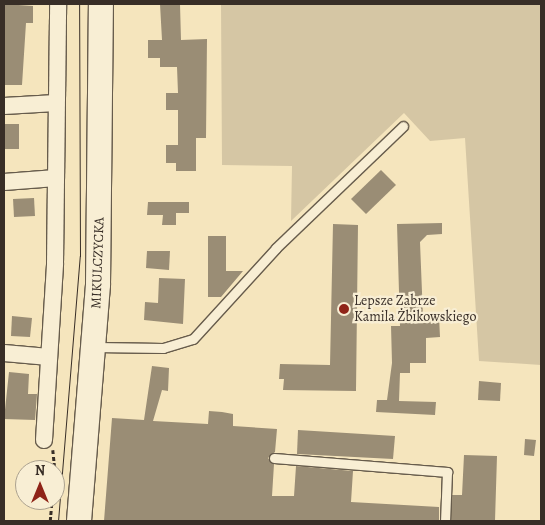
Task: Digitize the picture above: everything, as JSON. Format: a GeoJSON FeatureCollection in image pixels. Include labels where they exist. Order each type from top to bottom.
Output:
{"type":"FeatureCollection","features":[{"type":"Feature","properties":{"kind":"main road","name":"MIKULCZYCKA"},"geometry":{"type":"LineString","coordinates":[[79,521],[94,347],[99,252],[101,4]]}},
{"type":"Feature","properties":{"kind":"street"},"geometry":{"type":"LineString","coordinates":[[44,440],[56,178],[58,4]]}},
{"type":"Feature","properties":{"kind":"street"},"geometry":{"type":"LineString","coordinates":[[4,106],[56,103]]}},
{"type":"Feature","properties":{"kind":"street"},"geometry":{"type":"LineString","coordinates":[[4,182],[56,178]]}},
{"type":"Feature","properties":{"kind":"street"},"geometry":{"type":"LineString","coordinates":[[4,353],[49,357]]}},
{"type":"Feature","properties":{"kind":"lane"},"geometry":{"type":"LineString","coordinates":[[94,347],[163,348],[193,339],[276,248],[403,126]]}},
{"type":"Feature","properties":{"kind":"lane"},"geometry":{"type":"LineString","coordinates":[[274,458],[448,472],[445,521]]}},
{"type":"Feature","properties":{"kind":"shaded area"},"geometry":{"type":"Polygon","coordinates":[[[221,4],[541,4],[541,365],[479,361],[465,138],[430,141],[404,113],[291,221],[292,166],[222,165],[221,4]]]}},
{"type":"Feature","properties":{"kind":"building"},"geometry":{"type":"Polygon","coordinates":[[[4,4],[33,6],[33,23],[26,23],[22,85],[4,85],[4,4]]]}},
{"type":"Feature","properties":{"kind":"building"},"geometry":{"type":"Polygon","coordinates":[[[160,4],[180,4],[181,40],[207,39],[206,138],[196,138],[196,171],[176,171],[176,163],[166,163],[166,145],[178,145],[178,110],[166,110],[166,93],[178,93],[177,67],[160,67],[160,58],[148,58],[148,40],[162,40],[160,4]]]}},
{"type":"Feature","properties":{"kind":"building"},"geometry":{"type":"Polygon","coordinates":[[[4,124],[19,124],[19,149],[4,149],[4,124]]]}},
{"type":"Feature","properties":{"kind":"building"},"geometry":{"type":"Polygon","coordinates":[[[381,170],[396,185],[366,214],[351,199],[381,170]]]}},
{"type":"Feature","properties":{"kind":"building"},"geometry":{"type":"Polygon","coordinates":[[[34,198],[35,216],[14,217],[13,199],[34,198]]]}},
{"type":"Feature","properties":{"kind":"building"},"geometry":{"type":"Polygon","coordinates":[[[148,202],[189,202],[189,213],[176,213],[176,225],[162,225],[163,215],[147,215],[148,202]]]}},
{"type":"Feature","properties":{"kind":"building"},"geometry":{"type":"Polygon","coordinates":[[[442,223],[442,234],[427,235],[420,242],[423,317],[439,316],[440,337],[426,338],[426,363],[410,363],[410,373],[400,373],[399,401],[436,402],[435,415],[376,412],[377,400],[387,400],[392,363],[391,326],[400,326],[397,224],[442,223]]]}},
{"type":"Feature","properties":{"kind":"building"},"geometry":{"type":"Polygon","coordinates":[[[333,224],[358,225],[356,391],[283,390],[284,379],[279,379],[280,364],[330,365],[333,224]]]}},
{"type":"Feature","properties":{"kind":"building"},"geometry":{"type":"Polygon","coordinates":[[[208,236],[226,236],[226,271],[243,271],[221,297],[208,297],[208,236]]]}},
{"type":"Feature","properties":{"kind":"building"},"geometry":{"type":"Polygon","coordinates":[[[147,251],[170,251],[169,270],[146,268],[147,251]]]}},
{"type":"Feature","properties":{"kind":"building"},"geometry":{"type":"Polygon","coordinates":[[[159,278],[185,279],[183,324],[144,320],[145,302],[158,303],[159,278]]]}},
{"type":"Feature","properties":{"kind":"building"},"geometry":{"type":"Polygon","coordinates":[[[12,316],[32,318],[30,337],[11,336],[12,316]]]}},
{"type":"Feature","properties":{"kind":"building"},"geometry":{"type":"Polygon","coordinates":[[[152,366],[169,368],[168,391],[162,390],[153,421],[208,424],[209,411],[233,414],[233,426],[277,429],[275,452],[268,458],[274,464],[272,496],[294,496],[296,466],[353,471],[351,502],[439,507],[439,521],[104,521],[112,418],[144,420],[152,366]]]}},
{"type":"Feature","properties":{"kind":"building"},"geometry":{"type":"Polygon","coordinates":[[[9,372],[29,374],[28,394],[37,394],[35,420],[4,419],[9,372]]]}},
{"type":"Feature","properties":{"kind":"building"},"geometry":{"type":"Polygon","coordinates":[[[479,381],[501,383],[500,401],[478,400],[479,381]]]}},
{"type":"Feature","properties":{"kind":"building"},"geometry":{"type":"Polygon","coordinates":[[[298,430],[395,436],[393,459],[297,454],[298,430]]]}},
{"type":"Feature","properties":{"kind":"building"},"geometry":{"type":"Polygon","coordinates":[[[525,439],[536,440],[534,456],[524,455],[525,439]]]}},
{"type":"Feature","properties":{"kind":"building"},"geometry":{"type":"Polygon","coordinates":[[[464,455],[497,456],[495,521],[451,521],[452,495],[462,495],[464,455]]]}},
{"type":"Feature","properties":{"kind":"tram line"},"geometry":{"type":"LineString","coordinates":[[58,521],[80,256],[79,4]]}},
{"type":"Feature","properties":{"kind":"place","name":"Lepsze Zabrze Kamila Żbikowskiego"},"geometry":{"type":"Point","coordinates":[344,309]}}]}
